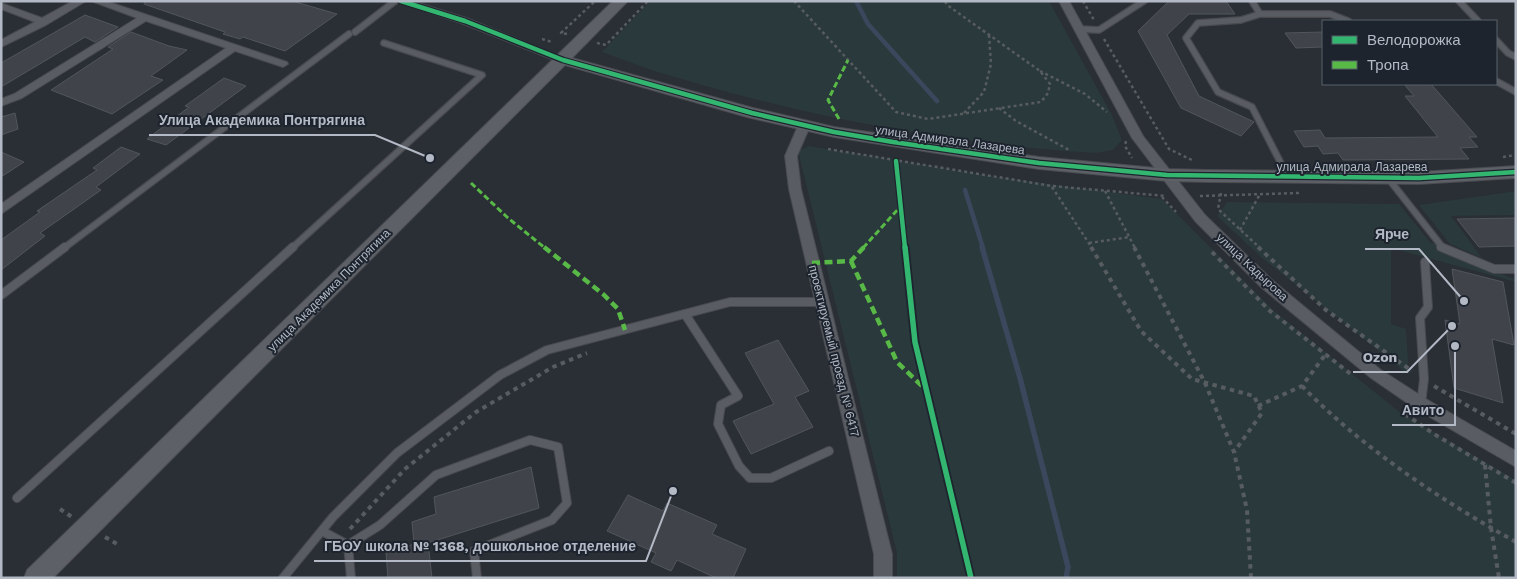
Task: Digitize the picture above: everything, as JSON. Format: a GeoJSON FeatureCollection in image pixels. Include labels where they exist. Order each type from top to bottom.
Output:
{"type":"FeatureCollection","features":[{"type":"Feature","properties":{"kind":"street"},"geometry":{"type":"LineString","coordinates":[[1,44],[81,1]]}},
{"type":"Feature","properties":{"kind":"street"},"geometry":{"type":"LineString","coordinates":[[96,1],[283,64]]}},
{"type":"Feature","properties":{"kind":"street","name":"улица Адмирала Лазарева"},"geometry":{"type":"LineString","coordinates":[[401,1],[465,21],[563,60],[804,126],[894,142],[1039,163],[1167,175],[1419,178],[1516,172]]}},
{"type":"Feature","properties":{"kind":"street","name":"улица Академика Понтрягина"},"geometry":{"type":"LineString","coordinates":[[36,578],[563,60],[620,1]]}},
{"type":"Feature","properties":{"kind":"street","name":"улица Кадырова"},"geometry":{"type":"LineString","coordinates":[[1064,1],[1138,138],[1200,218],[1267,284],[1376,374],[1421,404],[1516,460]]}},
{"type":"Feature","properties":{"kind":"street"},"geometry":{"type":"LineString","coordinates":[[1,6],[36,18],[42,23]]}},
{"type":"Feature","properties":{"kind":"street"},"geometry":{"type":"LineString","coordinates":[[1,103],[18,96],[146,18]]}},
{"type":"Feature","properties":{"kind":"street"},"geometry":{"type":"LineString","coordinates":[[1,210],[234,47]]}},
{"type":"Feature","properties":{"kind":"street","name":"проектируемый проезд № 6417"},"geometry":{"type":"LineString","coordinates":[[804,126],[792,149],[791,163],[795,189],[883,554],[882,578]]}},
{"type":"Feature","properties":{"kind":"lane"},"geometry":{"type":"LineString","coordinates":[[1,295],[394,1]]}},
{"type":"Feature","properties":{"kind":"lane"},"geometry":{"type":"LineString","coordinates":[[1078,29],[1100,30],[1144,1]]}},
{"type":"Feature","properties":{"kind":"lane"},"geometry":{"type":"LineString","coordinates":[[1252,1],[1260,14]]}},
{"type":"Feature","properties":{"kind":"lane"},"geometry":{"type":"LineString","coordinates":[[1459,1],[1477,20]]}},
{"type":"Feature","properties":{"kind":"lane"},"geometry":{"type":"LineString","coordinates":[[1288,176],[1252,107],[1218,92],[1186,38],[1198,23],[1241,20],[1260,14],[1330,14],[1345,20]]}},
{"type":"Feature","properties":{"kind":"lane"},"geometry":{"type":"LineString","coordinates":[[1497,41],[1508,53],[1516,57]]}},
{"type":"Feature","properties":{"kind":"lane"},"geometry":{"type":"LineString","coordinates":[[17,498],[482,74],[384,43]]}},
{"type":"Feature","properties":{"kind":"lane"},"geometry":{"type":"LineString","coordinates":[[1497,82],[1516,92]]}},
{"type":"Feature","properties":{"kind":"lane"},"geometry":{"type":"LineString","coordinates":[[1388,178],[1441,247],[1494,269],[1516,269]]}},
{"type":"Feature","properties":{"kind":"lane"},"geometry":{"type":"LineString","coordinates":[[1421,404],[1424,379],[1420,318],[1428,307],[1425,262]]}},
{"type":"Feature","properties":{"kind":"lane"},"geometry":{"type":"LineString","coordinates":[[283,578],[333,517],[397,453],[500,375],[547,350],[730,302],[822,302]]}},
{"type":"Feature","properties":{"kind":"lane"},"geometry":{"type":"LineString","coordinates":[[685,314],[738,396],[722,405],[718,424],[739,466],[750,478],[771,478],[829,451]]}},
{"type":"Feature","properties":{"kind":"lane"},"geometry":{"type":"LineString","coordinates":[[348,545],[380,525],[436,475],[530,440],[558,447],[567,503],[552,520],[474,551],[477,578]]}},
{"type":"Feature","properties":{"kind":"lane"},"geometry":{"type":"LineString","coordinates":[[322,531],[348,545]]}},
{"type":"Feature","properties":{"kind":"lane"},"geometry":{"type":"LineString","coordinates":[[348,545],[351,578]]}},
{"type":"Feature","properties":{"kind":"path"},"geometry":{"type":"LineString","coordinates":[[606,45],[648,1]]}},
{"type":"Feature","properties":{"kind":"path"},"geometry":{"type":"LineString","coordinates":[[794,1],[896,112],[928,119],[1041,102],[1048,93],[1050,84],[1040,71]]}},
{"type":"Feature","properties":{"kind":"path"},"geometry":{"type":"LineString","coordinates":[[945,1],[947,5],[1040,71],[1075,88],[1103,107],[1109,114]]}},
{"type":"Feature","properties":{"kind":"path"},"geometry":{"type":"LineString","coordinates":[[964,113],[984,92],[991,64],[989,35]]}},
{"type":"Feature","properties":{"kind":"path"},"geometry":{"type":"LineString","coordinates":[[999,108],[1016,121],[1076,154]]}},
{"type":"Feature","properties":{"kind":"path"},"geometry":{"type":"LineString","coordinates":[[828,149],[1052,186],[1184,197],[1222,194]]}},
{"type":"Feature","properties":{"kind":"path"},"geometry":{"type":"LineString","coordinates":[[1193,160],[1222,194]]}},
{"type":"Feature","properties":{"kind":"path"},"geometry":{"type":"LineString","coordinates":[[896,161],[896,170]]}},
{"type":"Feature","properties":{"kind":"path"},"geometry":{"type":"LineString","coordinates":[[1052,186],[1089,243],[1141,331],[1192,379],[1254,396],[1262,413],[1234,452]]}},
{"type":"Feature","properties":{"kind":"path"},"geometry":{"type":"LineString","coordinates":[[1105,191],[1131,237],[1205,383],[1234,452],[1247,510],[1251,578]]}},
{"type":"Feature","properties":{"kind":"path"},"geometry":{"type":"LineString","coordinates":[[1240,230],[1260,193]]}},
{"type":"Feature","properties":{"kind":"path"},"geometry":{"type":"LineString","coordinates":[[1222,194],[1218,210],[1326,310],[1424,379],[1516,434]]}},
{"type":"Feature","properties":{"kind":"path"},"geometry":{"type":"LineString","coordinates":[[1089,243],[1131,237]]}},
{"type":"Feature","properties":{"kind":"path"},"geometry":{"type":"LineString","coordinates":[[339,540],[406,469],[476,412],[553,367],[588,353]]}},
{"type":"Feature","properties":{"kind":"path"},"geometry":{"type":"LineString","coordinates":[[1258,406],[1302,386],[1325,355]]}},
{"type":"Feature","properties":{"kind":"path"},"geometry":{"type":"LineString","coordinates":[[1302,386],[1317,402],[1376,453],[1491,528],[1516,542]]}},
{"type":"Feature","properties":{"kind":"path"},"geometry":{"type":"LineString","coordinates":[[1485,465],[1491,528],[1499,578]]}},
{"type":"Feature","properties":{"kind":"shaded area"},"geometry":{"type":"Polygon","coordinates":[[[650,1],[1049,1],[1112,115],[1122,140],[1113,150],[1096,153],[991,144],[885,128],[729,92],[659,72],[602,52],[650,1]]]}},
{"type":"Feature","properties":{"kind":"shaded area"},"geometry":{"type":"Polygon","coordinates":[[[809,146],[998,177],[1162,199],[1273,310],[1402,414],[1516,480],[1516,578],[897,578],[897,553],[798,151],[809,146]]]}},
{"type":"Feature","properties":{"kind":"shaded area"},"geometry":{"type":"Polygon","coordinates":[[[1516,191],[1516,215],[1451,216],[1482,258],[1450,244],[1419,205],[1516,191]]]}},
{"type":"Feature","properties":{"kind":"shaded area"},"geometry":{"type":"Polygon","coordinates":[[[1227,202],[1399,204],[1430,242],[1516,280],[1516,282],[1391,248],[1391,324],[1406,329],[1409,375],[1262,258],[1217,216],[1227,202]]]}},
{"type":"Feature","properties":{"kind":"building"},"geometry":{"type":"Polygon","coordinates":[[[145,1],[292,1],[337,14],[285,51],[243,37],[240,39],[223,34],[225,32],[144,4],[145,1]]]}},
{"type":"Feature","properties":{"kind":"building"},"geometry":{"type":"Polygon","coordinates":[[[1169,1],[1226,1],[1235,14],[1189,14],[1167,35],[1199,96],[1254,122],[1241,136],[1181,108],[1138,31],[1169,1]]]}},
{"type":"Feature","properties":{"kind":"building"},"geometry":{"type":"Polygon","coordinates":[[[85,15],[118,27],[95,42],[85,37],[1,87],[1,63],[85,15]]]}},
{"type":"Feature","properties":{"kind":"building"},"geometry":{"type":"Polygon","coordinates":[[[131,32],[169,46],[187,50],[151,76],[163,80],[112,114],[51,90],[113,49],[108,47],[131,32]]]}},
{"type":"Feature","properties":{"kind":"building"},"geometry":{"type":"Polygon","coordinates":[[[1322,32],[1322,47],[1296,48],[1285,33],[1322,32]]]}},
{"type":"Feature","properties":{"kind":"building"},"geometry":{"type":"Polygon","coordinates":[[[224,78],[246,86],[166,145],[147,139],[189,107],[185,106],[224,78]]]}},
{"type":"Feature","properties":{"kind":"building"},"geometry":{"type":"Polygon","coordinates":[[[1405,85],[1432,85],[1477,137],[1469,137],[1478,147],[1460,148],[1469,159],[1343,160],[1338,153],[1323,154],[1318,146],[1304,147],[1294,131],[1320,130],[1325,138],[1438,137],[1405,96],[1414,96],[1405,85]]]}},
{"type":"Feature","properties":{"kind":"building"},"geometry":{"type":"Polygon","coordinates":[[[15,113],[18,129],[1,135],[1,117],[15,113]]]}},
{"type":"Feature","properties":{"kind":"building"},"geometry":{"type":"Polygon","coordinates":[[[121,147],[140,154],[96,187],[101,190],[40,233],[45,236],[1,270],[1,240],[40,212],[37,211],[97,170],[93,168],[121,147]]]}},
{"type":"Feature","properties":{"kind":"building"},"geometry":{"type":"Polygon","coordinates":[[[1,152],[24,162],[1,177],[1,152]]]}},
{"type":"Feature","properties":{"kind":"building"},"geometry":{"type":"Polygon","coordinates":[[[1516,218],[1516,246],[1479,247],[1457,219],[1516,218]]]}},
{"type":"Feature","properties":{"kind":"building"},"geometry":{"type":"Polygon","coordinates":[[[1452,269],[1503,282],[1514,345],[1492,339],[1503,403],[1454,388],[1445,320],[1460,324],[1452,269]]]}},
{"type":"Feature","properties":{"kind":"building"},"geometry":{"type":"Polygon","coordinates":[[[778,340],[809,391],[795,397],[813,427],[751,454],[733,421],[774,404],[745,353],[778,340]]]}},
{"type":"Feature","properties":{"kind":"building"},"geometry":{"type":"Polygon","coordinates":[[[531,467],[539,508],[428,543],[432,578],[388,578],[386,553],[414,544],[412,522],[436,514],[434,497],[531,467]]]}},
{"type":"Feature","properties":{"kind":"building"},"geometry":{"type":"Polygon","coordinates":[[[628,495],[663,511],[667,503],[717,525],[712,534],[746,549],[733,578],[716,578],[677,560],[671,571],[651,562],[656,553],[607,531],[628,495]]]}},
{"type":"Feature","properties":{"kind":"waterway"},"geometry":{"type":"LineString","coordinates":[[856,1],[868,24],[937,101]]}},
{"type":"Feature","properties":{"kind":"waterway"},"geometry":{"type":"LineString","coordinates":[[965,190],[983,248]]}},
{"type":"Feature","properties":{"kind":"waterway"},"geometry":{"type":"LineString","coordinates":[[982,247],[1020,378],[1068,567],[1066,578]]}},
{"type":"Feature","properties":{"kind":"marked path"},"geometry":{"type":"LineString","coordinates":[[839,119],[828,100],[848,60]]}},
{"type":"Feature","properties":{"kind":"marked path"},"geometry":{"type":"LineString","coordinates":[[471,183],[508,218],[604,295],[618,309],[625,330]]}},
{"type":"Feature","properties":{"kind":"marked path"},"geometry":{"type":"LineString","coordinates":[[812,263],[851,261],[900,207]]}},
{"type":"Feature","properties":{"kind":"marked path"},"geometry":{"type":"LineString","coordinates":[[851,261],[897,362],[925,389]]}},
{"type":"Feature","properties":{"kind":"cycle path"},"geometry":{"type":"LineString","coordinates":[[401,1],[465,21],[563,60],[752,113],[834,132],[893,142],[1039,163],[1167,175],[1419,178],[1516,172]]}},
{"type":"Feature","properties":{"kind":"cycle path"},"geometry":{"type":"LineString","coordinates":[[896,161],[915,342],[971,578]]}},
{"type":"Feature","properties":{"kind":"place","name":"Улица Академика Понтрягина"},"geometry":{"type":"Point","coordinates":[430,158]}},
{"type":"Feature","properties":{"kind":"place","name":"Ярче"},"geometry":{"type":"Point","coordinates":[1464,301]}},
{"type":"Feature","properties":{"kind":"place","name":"Ozon"},"geometry":{"type":"Point","coordinates":[1452,326]}},
{"type":"Feature","properties":{"kind":"place","name":"Авито"},"geometry":{"type":"Point","coordinates":[1455,346]}},
{"type":"Feature","properties":{"kind":"place","name":"ГБОУ школа № 1368, дошкольное отделение"},"geometry":{"type":"Point","coordinates":[673,491]}}]}
